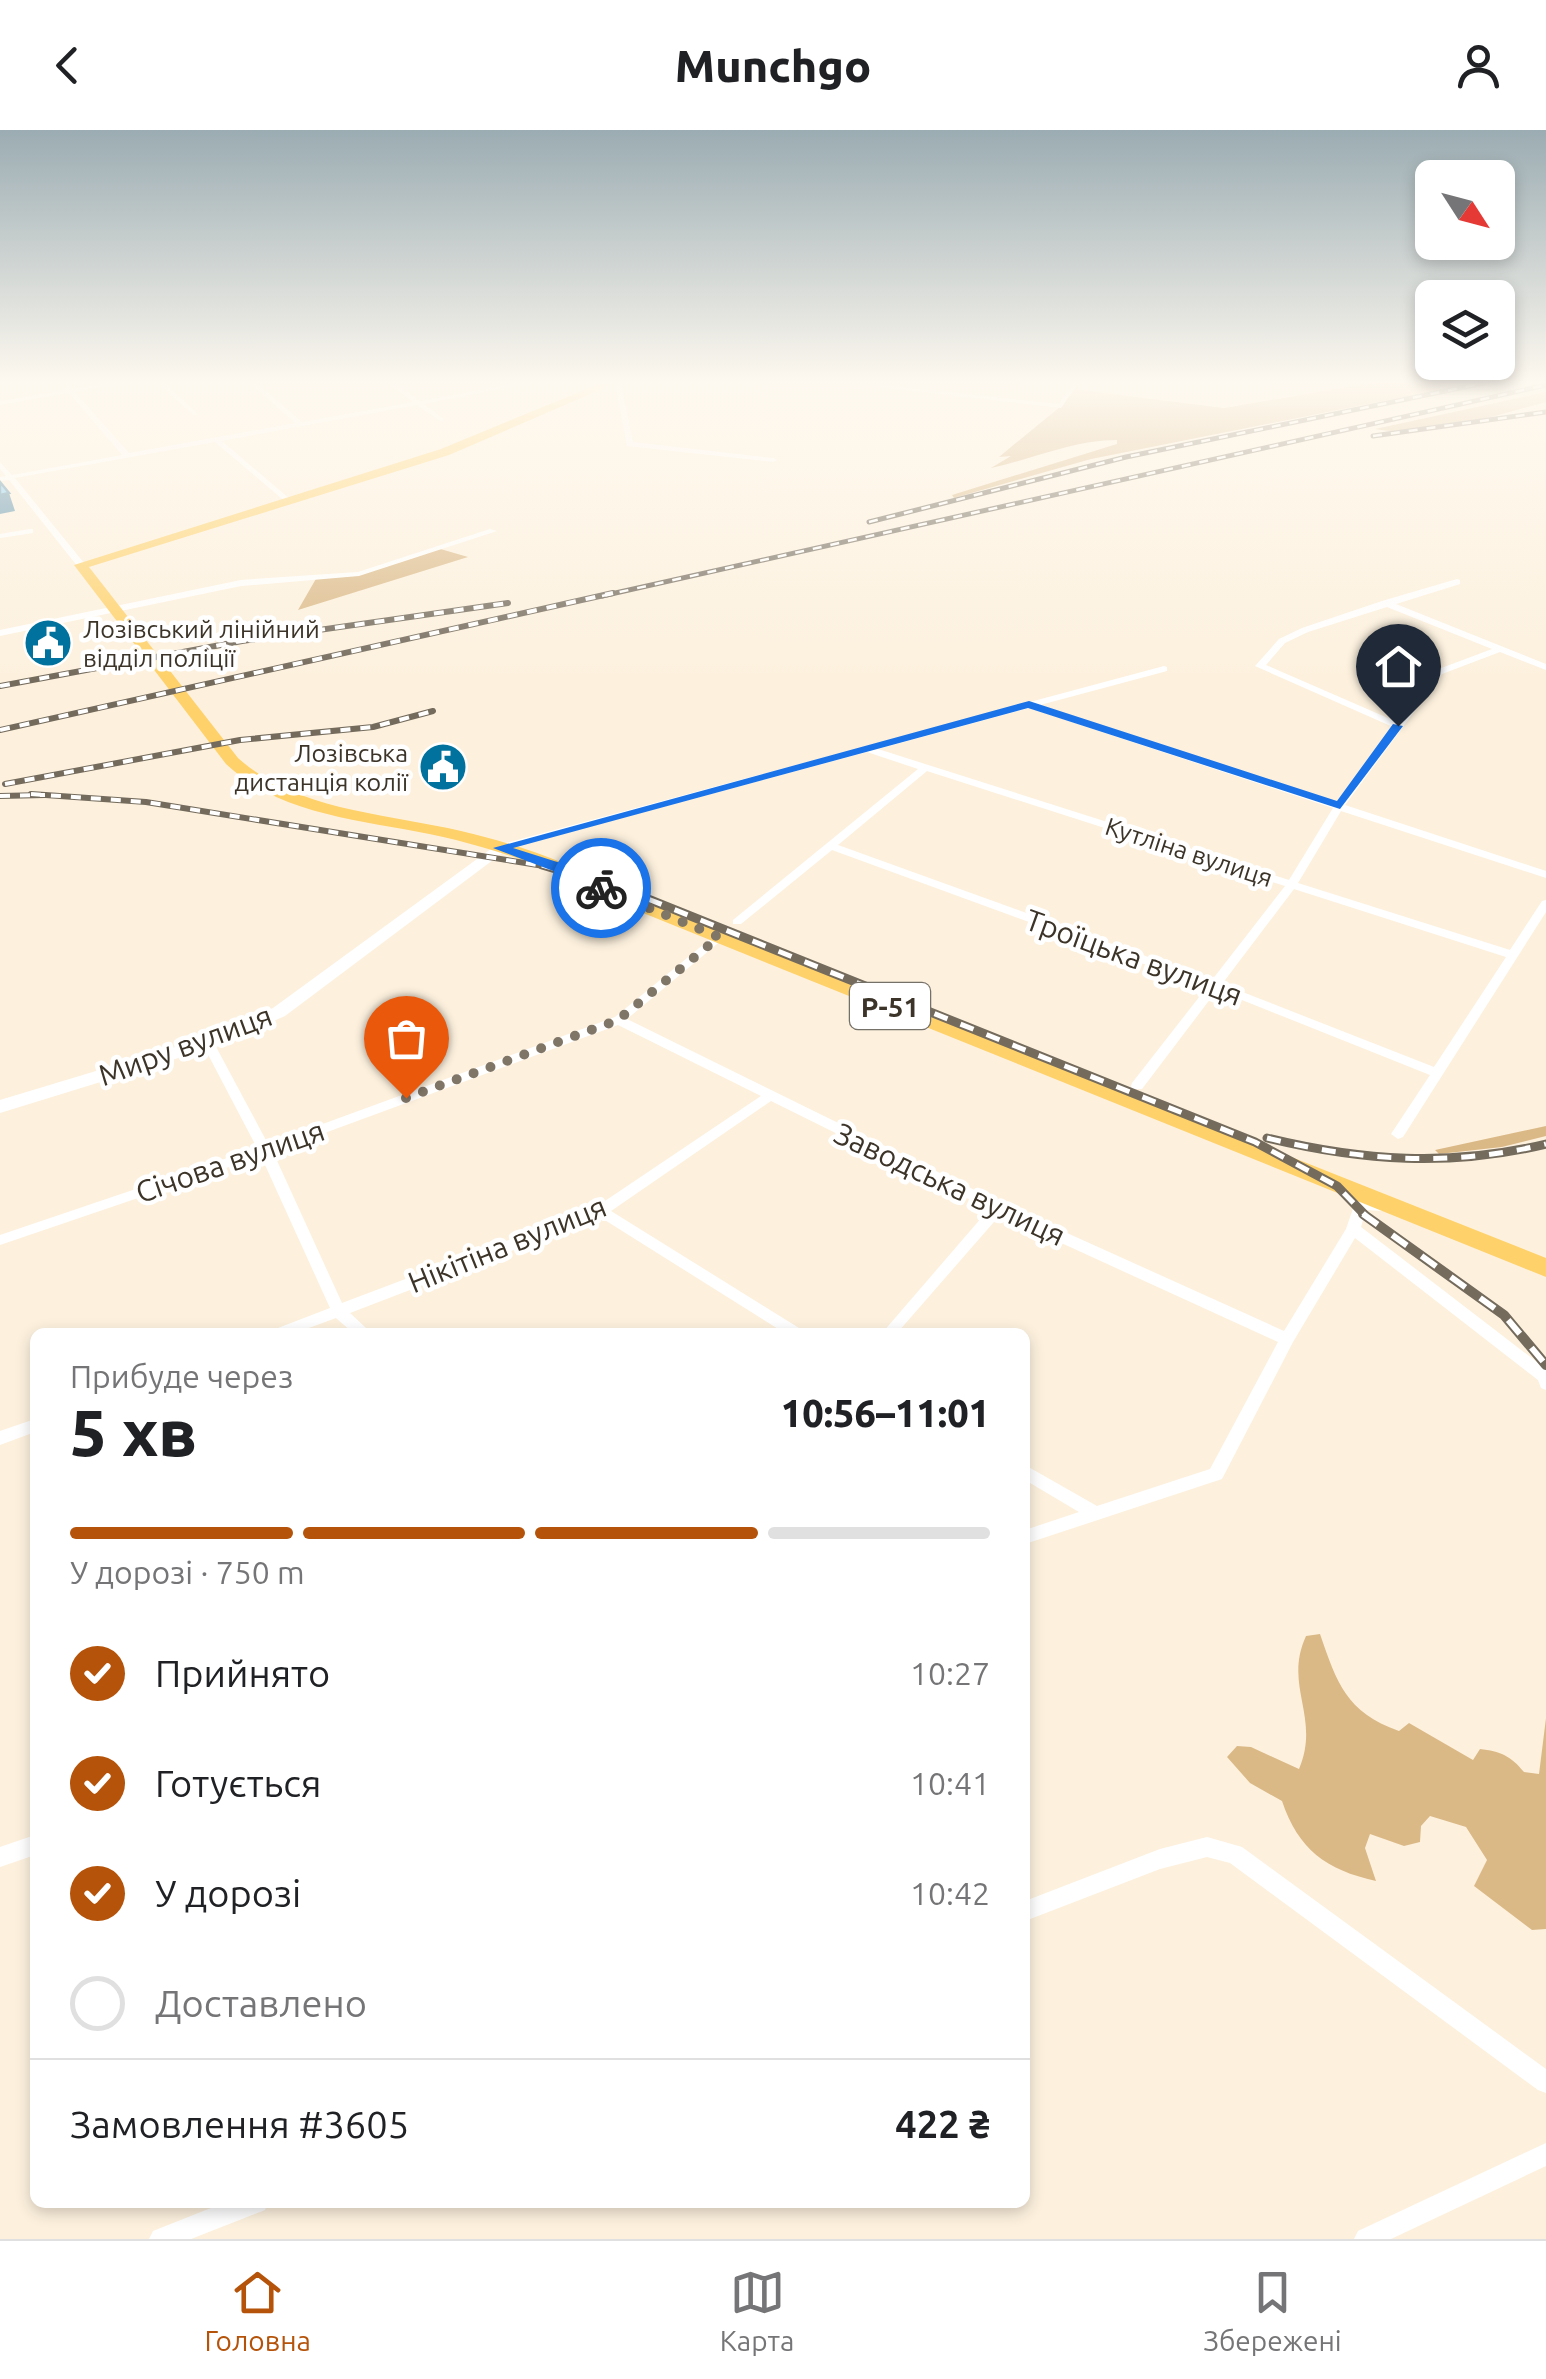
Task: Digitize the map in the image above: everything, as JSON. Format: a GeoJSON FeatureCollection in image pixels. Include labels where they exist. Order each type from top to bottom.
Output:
{"type":"FeatureCollection","features":[{"type":"Feature","properties":{"kind":"main road"},"geometry":{"type":"LineString","coordinates":[[81,565],[353,481]]}},
{"type":"Feature","properties":{"kind":"main road","name":"Р-51"},"geometry":{"type":"LineString","coordinates":[[81,565],[232,762],[255,782],[293,800],[499,848],[568,869],[612,894],[1546,1268]]}},
{"type":"Feature","properties":{"kind":"main road","name":"Миру вулиця"},"geometry":{"type":"LineString","coordinates":[[0,1107],[208,1043],[279,1012],[499,848]]}},
{"type":"Feature","properties":{"kind":"street"},"geometry":{"type":"LineString","coordinates":[[8,481],[81,565]]}},
{"type":"Feature","properties":{"kind":"street"},"geometry":{"type":"LineString","coordinates":[[264,481],[288,502]]}},
{"type":"Feature","properties":{"kind":"street"},"geometry":{"type":"LineString","coordinates":[[0,536],[30,531]]}},
{"type":"Feature","properties":{"kind":"street"},"geometry":{"type":"LineString","coordinates":[[0,633],[241,583],[359,574],[494,532]]}},
{"type":"Feature","properties":{"kind":"street"},"geometry":{"type":"LineString","coordinates":[[1398,726],[1260,666],[1282,641],[1384,603],[1456,582]]}},
{"type":"Feature","properties":{"kind":"street"},"geometry":{"type":"LineString","coordinates":[[1384,603],[1546,667]]}},
{"type":"Feature","properties":{"kind":"street"},"geometry":{"type":"LineString","coordinates":[[1137,1086],[1292,884],[1340,806],[1440,672],[1499,649]]}},
{"type":"Feature","properties":{"kind":"street"},"geometry":{"type":"LineString","coordinates":[[499,848],[1164,669]]}},
{"type":"Feature","properties":{"kind":"street"},"geometry":{"type":"LineString","coordinates":[[1029,704],[1546,875]]}},
{"type":"Feature","properties":{"kind":"street","name":"Кутліна вулиця"},"geometry":{"type":"LineString","coordinates":[[866,748],[1512,955]]}},
{"type":"Feature","properties":{"kind":"street"},"geometry":{"type":"LineString","coordinates":[[738,922],[924,768]]}},
{"type":"Feature","properties":{"kind":"street","name":"Троїцька вулиця"},"geometry":{"type":"LineString","coordinates":[[830,846],[1214,985],[1435,1072]]}},
{"type":"Feature","properties":{"kind":"street"},"geometry":{"type":"LineString","coordinates":[[1398,1134],[1546,902]]}},
{"type":"Feature","properties":{"kind":"street","name":"Січова вулиця"},"geometry":{"type":"LineString","coordinates":[[0,1240],[265,1150],[618,1020],[719,937]]}},
{"type":"Feature","properties":{"kind":"street","name":"Заводська вулиця"},"geometry":{"type":"LineString","coordinates":[[618,1020],[998,1208],[1287,1339]]}},
{"type":"Feature","properties":{"kind":"street"},"geometry":{"type":"LineString","coordinates":[[208,1043],[265,1150],[339,1312],[357,1328]]}},
{"type":"Feature","properties":{"kind":"street","name":"Нікітіна вулиця"},"geometry":{"type":"LineString","coordinates":[[294,1328],[601,1211],[768,1097]]}},
{"type":"Feature","properties":{"kind":"street"},"geometry":{"type":"LineString","coordinates":[[1030,1535],[1216,1474],[1287,1339],[1353,1229],[1361,1204],[1378,1207]]}},
{"type":"Feature","properties":{"kind":"street"},"geometry":{"type":"LineString","coordinates":[[893,1328],[998,1208]]}},
{"type":"Feature","properties":{"kind":"street"},"geometry":{"type":"LineString","coordinates":[[601,1211],[788,1328]]}},
{"type":"Feature","properties":{"kind":"street"},"geometry":{"type":"LineString","coordinates":[[1353,1229],[1545,1377],[1546,1384]]}},
{"type":"Feature","properties":{"kind":"street"},"geometry":{"type":"LineString","coordinates":[[0,1438],[30,1426]]}},
{"type":"Feature","properties":{"kind":"street"},"geometry":{"type":"LineString","coordinates":[[1030,1475],[1096,1514]]}},
{"type":"Feature","properties":{"kind":"street"},"geometry":{"type":"LineString","coordinates":[[0,1856],[30,1847]]}},
{"type":"Feature","properties":{"kind":"street"},"geometry":{"type":"LineString","coordinates":[[1030,1909],[1160,1859],[1207,1847],[1235,1854],[1546,2082]]}},
{"type":"Feature","properties":{"kind":"street"},"geometry":{"type":"LineString","coordinates":[[1366,2239],[1546,2154]]}},
{"type":"Feature","properties":{"kind":"street"},"geometry":{"type":"LineString","coordinates":[[162,2239],[242,2208]]}},
{"type":"Feature","properties":{"kind":"shaded area"},"geometry":{"type":"Polygon","coordinates":[[[996,481],[1012,481],[954,498],[952,495],[996,481]]]}},
{"type":"Feature","properties":{"kind":"shaded area"},"geometry":{"type":"Polygon","coordinates":[[[437,548],[468,557],[298,610],[317,577],[359,574],[437,548]]]}},
{"type":"Feature","properties":{"kind":"shaded area"},"geometry":{"type":"Polygon","coordinates":[[[1546,1126],[1546,1136],[1502,1147],[1439,1154],[1435,1150],[1546,1126]]]}},
{"type":"Feature","properties":{"kind":"shaded area"},"geometry":{"type":"Polygon","coordinates":[[[1320,1634],[1338,1681],[1367,1715],[1399,1731],[1409,1723],[1473,1760],[1480,1749],[1493,1751],[1510,1758],[1524,1772],[1539,1774],[1546,1718],[1546,1929],[1532,1930],[1474,1886],[1487,1860],[1466,1827],[1430,1816],[1421,1826],[1420,1842],[1404,1846],[1370,1834],[1365,1848],[1376,1881],[1358,1876],[1316,1855],[1296,1832],[1282,1801],[1250,1783],[1227,1757],[1237,1746],[1251,1747],[1299,1769],[1306,1733],[1299,1686],[1300,1654],[1306,1636],[1320,1634]]]}},
{"type":"Feature","properties":{"kind":"railway"},"geometry":{"type":"LineString","coordinates":[[869,522],[1029,481]]}},
{"type":"Feature","properties":{"kind":"railway"},"geometry":{"type":"LineString","coordinates":[[602,596],[1115,481]]}},
{"type":"Feature","properties":{"kind":"railway"},"geometry":{"type":"LineString","coordinates":[[0,730],[613,593]]}},
{"type":"Feature","properties":{"kind":"railway"},"geometry":{"type":"LineString","coordinates":[[0,686],[242,641],[508,603]]}},
{"type":"Feature","properties":{"kind":"railway"},"geometry":{"type":"LineString","coordinates":[[5,784],[240,740],[373,727],[433,711]]}},
{"type":"Feature","properties":{"kind":"railway"},"geometry":{"type":"LineString","coordinates":[[31,794],[146,802],[547,867]]}},
{"type":"Feature","properties":{"kind":"railway"},"geometry":{"type":"LineString","coordinates":[[0,796],[45,795]]}},
{"type":"Feature","properties":{"kind":"railway"},"geometry":{"type":"LineString","coordinates":[[542,865],[547,867]]}},
{"type":"Feature","properties":{"kind":"railway"},"geometry":{"type":"LineString","coordinates":[[547,867],[623,889],[1255,1142],[1337,1186],[1366,1216]]}},
{"type":"Feature","properties":{"kind":"railway"},"geometry":{"type":"LineString","coordinates":[[1267,1138],[1337,1152],[1406,1158],[1476,1156],[1546,1144]]}},
{"type":"Feature","properties":{"kind":"railway"},"geometry":{"type":"LineString","coordinates":[[1363,1214],[1504,1315],[1546,1365]]}},
{"type":"Feature","properties":{"kind":"way so far"},"geometry":{"type":"LineString","coordinates":[[406,1098],[618,1020],[719,937],[601,888]]}},
{"type":"Feature","properties":{"kind":"place","name":"Лозівський лінійний відділ поліції"},"geometry":{"type":"Point","coordinates":[48,643]}},
{"type":"Feature","properties":{"kind":"place","name":"Лозівська дистанція колії"},"geometry":{"type":"Point","coordinates":[443,767]}},
{"type":"Feature","properties":{"kind":"route"},"geometry":{"type":"LineString","coordinates":[[601,888],[568,869],[499,848],[1029,704],[1340,806],[1398,726]]}}]}
